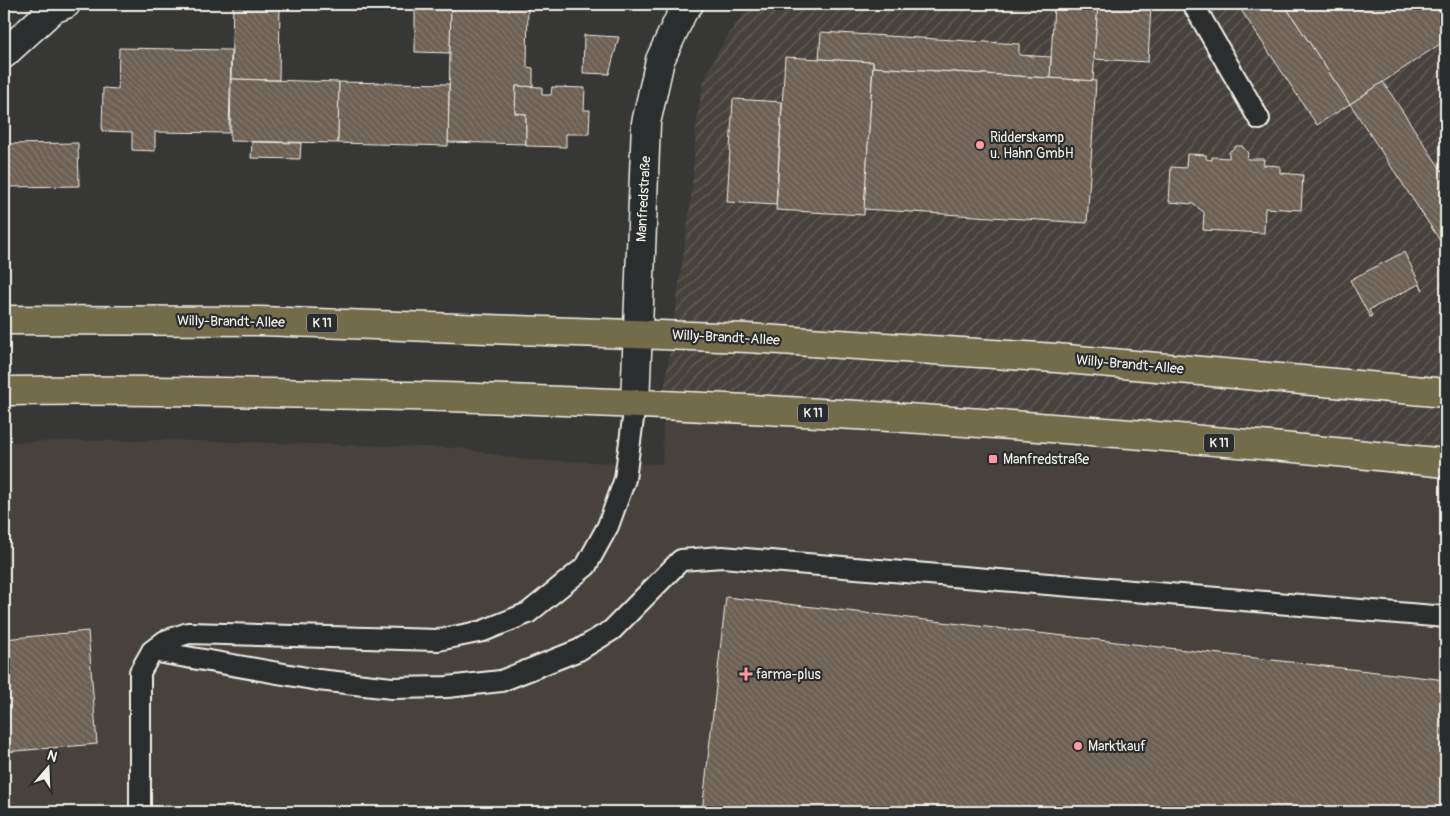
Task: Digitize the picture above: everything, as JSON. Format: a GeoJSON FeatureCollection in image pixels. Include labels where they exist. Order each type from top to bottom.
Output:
{"type":"FeatureCollection","features":[{"type":"Feature","properties":{"kind":"main road","name":"Willy-Brandt-Allee"},"geometry":{"type":"LineString","coordinates":[[4,320],[260,321],[640,332],[1046,357],[1446,393]]}},
{"type":"Feature","properties":{"kind":"main road","name":"K 11"},"geometry":{"type":"LineString","coordinates":[[4,391],[233,392],[635,404],[992,424],[1446,464]]}},
{"type":"Feature","properties":{"kind":"street"},"geometry":{"type":"LineString","coordinates":[[4,54],[53,9],[66,4]]}},
{"type":"Feature","properties":{"kind":"street","name":"Manfredstraße"},"geometry":{"type":"LineString","coordinates":[[635,404],[640,332],[646,123],[660,60],[682,6]]}},
{"type":"Feature","properties":{"kind":"lane"},"geometry":{"type":"LineString","coordinates":[[1193,4],[1259,119]]}},
{"type":"Feature","properties":{"kind":"lane"},"geometry":{"type":"LineString","coordinates":[[140,812],[140,672],[152,652],[165,641],[188,632],[438,640],[483,630],[528,613],[586,566],[608,526],[625,479],[635,404]]}},
{"type":"Feature","properties":{"kind":"lane"},"geometry":{"type":"LineString","coordinates":[[152,652],[318,680],[392,688],[447,687],[501,681],[579,650],[612,630],[681,560],[722,557],[1446,617]]}},
{"type":"Feature","properties":{"kind":"shaded area"},"geometry":{"type":"Polygon","coordinates":[[[753,4],[1446,4],[1446,452],[664,392],[691,199],[697,119],[703,82],[719,50],[737,22],[753,4]]]}},
{"type":"Feature","properties":{"kind":"shaded area"},"geometry":{"type":"Polygon","coordinates":[[[664,392],[1446,452],[1446,812],[4,812],[4,442],[161,440],[460,448],[525,460],[662,464],[664,392]]]}},
{"type":"Feature","properties":{"kind":"building"},"geometry":{"type":"Polygon","coordinates":[[[233,4],[280,4],[279,80],[231,79],[233,4]]]}},
{"type":"Feature","properties":{"kind":"building"},"geometry":{"type":"Polygon","coordinates":[[[415,4],[451,4],[450,53],[415,52],[415,4]]]}},
{"type":"Feature","properties":{"kind":"building"},"geometry":{"type":"Polygon","coordinates":[[[451,4],[528,4],[527,67],[533,68],[533,87],[516,86],[515,113],[526,114],[526,144],[448,142],[451,4]]]}},
{"type":"Feature","properties":{"kind":"building"},"geometry":{"type":"Polygon","coordinates":[[[1054,4],[1098,4],[1093,81],[1050,78],[1054,4]]]}},
{"type":"Feature","properties":{"kind":"building"},"geometry":{"type":"Polygon","coordinates":[[[1098,4],[1151,4],[1148,62],[1094,59],[1098,4]]]}},
{"type":"Feature","properties":{"kind":"building"},"geometry":{"type":"Polygon","coordinates":[[[1237,4],[1284,4],[1350,104],[1317,125],[1237,4]]]}},
{"type":"Feature","properties":{"kind":"building"},"geometry":{"type":"Polygon","coordinates":[[[1284,4],[1446,4],[1446,40],[1350,104],[1284,4]]]}},
{"type":"Feature","properties":{"kind":"building"},"geometry":{"type":"Polygon","coordinates":[[[821,32],[1019,44],[1019,55],[1051,57],[1050,78],[873,67],[873,62],[819,59],[821,32]]]}},
{"type":"Feature","properties":{"kind":"building"},"geometry":{"type":"Polygon","coordinates":[[[584,35],[619,37],[609,74],[583,73],[584,35]]]}},
{"type":"Feature","properties":{"kind":"building"},"geometry":{"type":"Polygon","coordinates":[[[119,48],[231,50],[229,133],[155,132],[155,151],[132,150],[132,132],[102,131],[103,88],[118,89],[119,48]]]}},
{"type":"Feature","properties":{"kind":"building"},"geometry":{"type":"Polygon","coordinates":[[[785,57],[873,62],[864,215],[776,210],[785,57]]]}},
{"type":"Feature","properties":{"kind":"building","name":"Ridderskamp u. Hahn GmbH"},"geometry":{"type":"Polygon","coordinates":[[[873,67],[1096,81],[1087,223],[864,209],[873,67]]]}},
{"type":"Feature","properties":{"kind":"building"},"geometry":{"type":"Polygon","coordinates":[[[231,79],[339,82],[338,143],[230,141],[231,79]]]}},
{"type":"Feature","properties":{"kind":"building"},"geometry":{"type":"Polygon","coordinates":[[[339,82],[449,84],[448,146],[338,143],[339,82]]]}},
{"type":"Feature","properties":{"kind":"building"},"geometry":{"type":"Polygon","coordinates":[[[1383,82],[1446,177],[1446,240],[1441,242],[1350,104],[1383,82]]]}},
{"type":"Feature","properties":{"kind":"building"},"geometry":{"type":"Polygon","coordinates":[[[516,86],[542,87],[542,95],[551,95],[552,87],[585,88],[584,110],[590,110],[589,134],[566,134],[566,147],[526,146],[526,114],[515,113],[516,86]]]}},
{"type":"Feature","properties":{"kind":"building"},"geometry":{"type":"Polygon","coordinates":[[[733,99],[782,102],[776,205],[727,202],[733,99]]]}},
{"type":"Feature","properties":{"kind":"building"},"geometry":{"type":"Polygon","coordinates":[[[252,142],[301,143],[300,159],[251,158],[252,142]]]}},
{"type":"Feature","properties":{"kind":"building"},"geometry":{"type":"Polygon","coordinates":[[[78,143],[79,186],[4,187],[4,144],[78,143]]]}},
{"type":"Feature","properties":{"kind":"building"},"geometry":{"type":"Polygon","coordinates":[[[1236,146],[1242,146],[1248,153],[1247,159],[1264,159],[1263,165],[1280,166],[1280,173],[1303,175],[1301,210],[1265,208],[1264,233],[1203,230],[1204,212],[1193,204],[1169,202],[1171,167],[1186,168],[1187,154],[1206,155],[1206,159],[1212,160],[1212,157],[1229,158],[1229,152],[1236,146]]]}},
{"type":"Feature","properties":{"kind":"building"},"geometry":{"type":"Polygon","coordinates":[[[1404,252],[1423,290],[1419,284],[1369,310],[1372,316],[1370,317],[1350,280],[1404,252]]]}},
{"type":"Feature","properties":{"kind":"building","name":"Marktkauf"},"geometry":{"type":"Polygon","coordinates":[[[726,597],[1446,680],[1446,812],[702,812],[726,597]]]}},
{"type":"Feature","properties":{"kind":"building"},"geometry":{"type":"Polygon","coordinates":[[[88,631],[97,744],[4,752],[4,639],[88,631]]]}},
{"type":"Feature","properties":{"kind":"place","name":"Ridderskamp u. Hahn GmbH"},"geometry":{"type":"Point","coordinates":[980,145]}},
{"type":"Feature","properties":{"kind":"place","name":"Manfredstraße"},"geometry":{"type":"Point","coordinates":[993,459]}},
{"type":"Feature","properties":{"kind":"place","name":"farma-plus"},"geometry":{"type":"Point","coordinates":[746,674]}},
{"type":"Feature","properties":{"kind":"place","name":"Marktkauf"},"geometry":{"type":"Point","coordinates":[1078,746]}}]}
